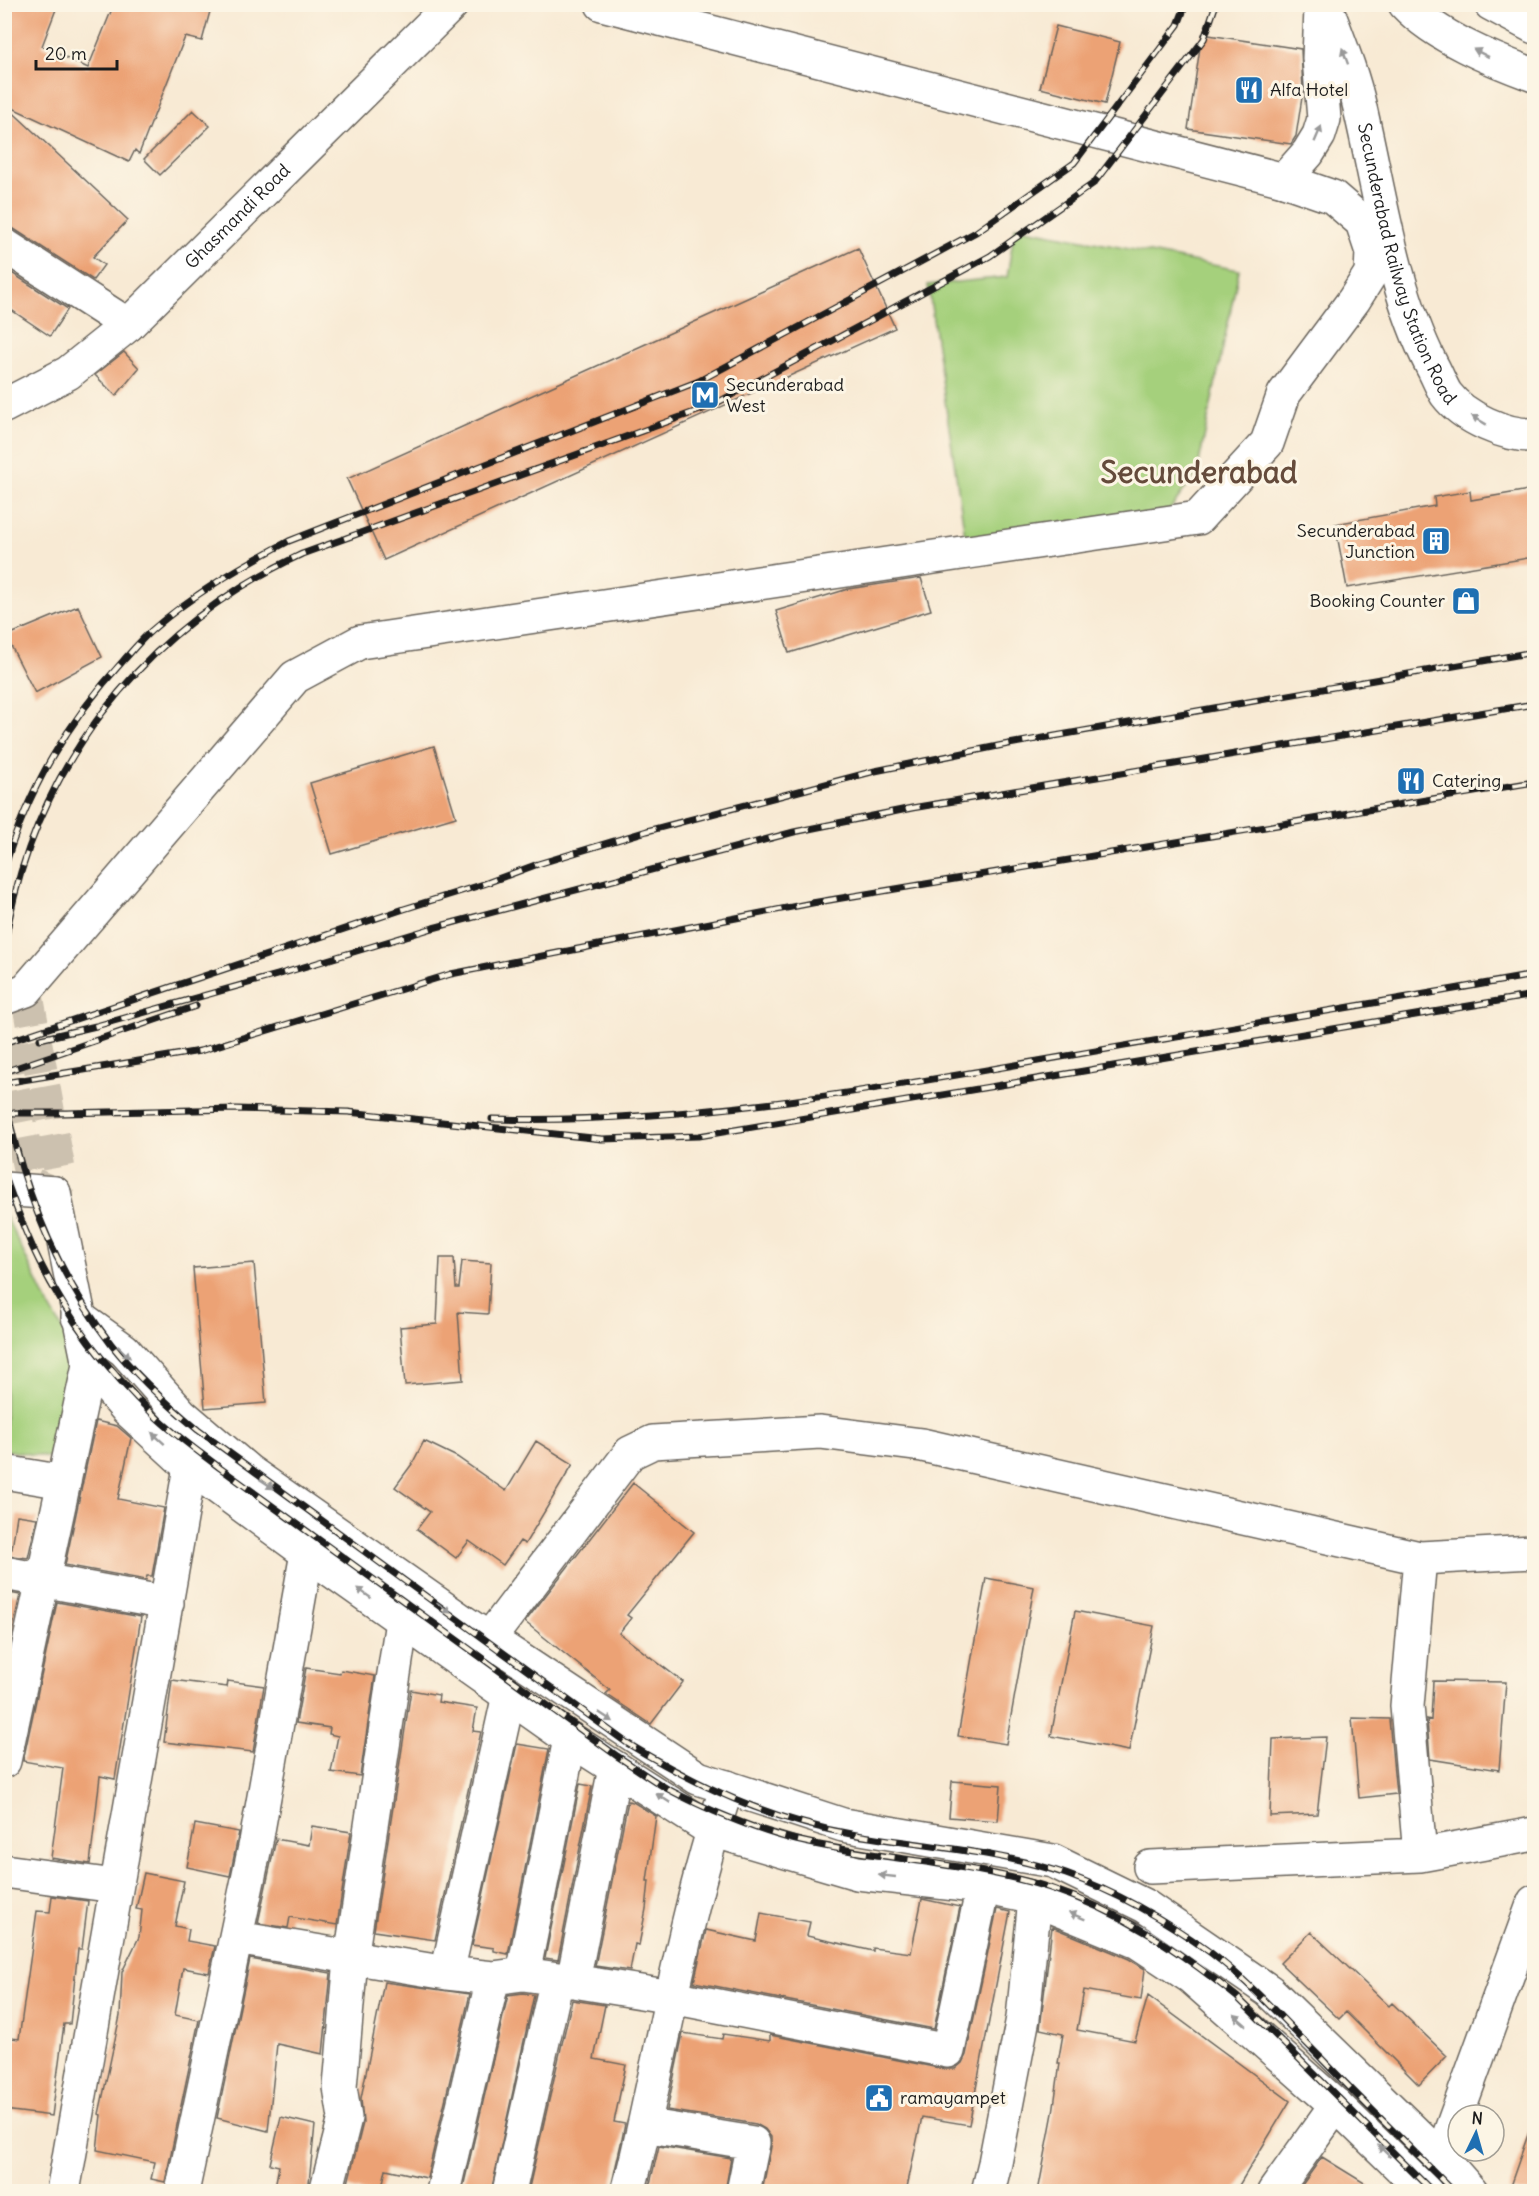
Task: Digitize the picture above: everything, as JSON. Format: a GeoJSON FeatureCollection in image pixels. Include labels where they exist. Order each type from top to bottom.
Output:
{"type":"FeatureCollection","features":[{"type":"Feature","properties":{"kind":"street","name":"Ghasmandi Road"},"geometry":{"type":"LineString","coordinates":[[4,406],[68,373],[128,325],[452,4]]}},
{"type":"Feature","properties":{"kind":"street"},"geometry":{"type":"LineString","coordinates":[[4,999],[26,990],[295,677],[360,642],[1198,518],[1267,443],[1284,394],[1354,300],[1371,273],[1372,252],[1362,222],[1333,197],[1284,180],[602,4]]}},
{"type":"Feature","properties":{"kind":"street"},"geometry":{"type":"LineString","coordinates":[[1284,180],[1308,153],[1319,135],[1324,119],[1319,58],[1323,4]]}},
{"type":"Feature","properties":{"kind":"street","name":"Secunderabad Railway Station Road"},"geometry":{"type":"LineString","coordinates":[[1323,4],[1349,69],[1360,106],[1392,249],[1419,340],[1447,395],[1465,411],[1488,425],[1521,435],[1534,435]]}},
{"type":"Feature","properties":{"kind":"street"},"geometry":{"type":"LineString","coordinates":[[1405,4],[1427,23],[1450,37],[1489,57],[1534,75]]}},
{"type":"Feature","properties":{"kind":"street"},"geometry":{"type":"LineString","coordinates":[[1491,4],[1534,27]]}},
{"type":"Feature","properties":{"kind":"street"},"geometry":{"type":"LineString","coordinates":[[4,245],[128,325]]}},
{"type":"Feature","properties":{"kind":"street"},"geometry":{"type":"LineString","coordinates":[[4,1189],[54,1193],[89,1365],[4,1761]]}},
{"type":"Feature","properties":{"kind":"street"},"geometry":{"type":"LineString","coordinates":[[78,1317],[123,1350],[181,1414],[248,1471],[489,1639],[698,1778],[843,1825],[1053,1862],[1151,1910],[1269,1991],[1441,2158],[1471,2192]]}},
{"type":"Feature","properties":{"kind":"street"},"geometry":{"type":"LineString","coordinates":[[89,1365],[127,1409],[190,1467],[307,1553],[570,1739],[712,1830],[857,1873],[983,1887],[1030,1898],[1138,1942],[1191,1977],[1336,2105],[1426,2192]]}},
{"type":"Feature","properties":{"kind":"street"},"geometry":{"type":"LineString","coordinates":[[472,1670],[489,1639],[630,1453],[652,1442],[820,1432],[922,1445],[1420,1558],[1534,1552]]}},
{"type":"Feature","properties":{"kind":"street"},"geometry":{"type":"LineString","coordinates":[[63,2192],[190,1467],[204,1434]]}},
{"type":"Feature","properties":{"kind":"street"},"geometry":{"type":"LineString","coordinates":[[4,1472],[64,1482]]}},
{"type":"Feature","properties":{"kind":"street"},"geometry":{"type":"LineString","coordinates":[[182,2192],[256,1842],[307,1553]]}},
{"type":"Feature","properties":{"kind":"street"},"geometry":{"type":"LineString","coordinates":[[1420,1558],[1407,1706],[1420,1855]]}},
{"type":"Feature","properties":{"kind":"street"},"geometry":{"type":"LineString","coordinates":[[4,1573],[167,1603]]}},
{"type":"Feature","properties":{"kind":"street"},"geometry":{"type":"LineString","coordinates":[[326,2192],[345,2118],[340,2087],[351,1958],[402,1621],[416,1587]]}},
{"type":"Feature","properties":{"kind":"street"},"geometry":{"type":"LineString","coordinates":[[447,1973],[509,1695]]}},
{"type":"Feature","properties":{"kind":"street"},"geometry":{"type":"LineString","coordinates":[[443,2192],[508,1976],[570,1739]]}},
{"type":"Feature","properties":{"kind":"street"},"geometry":{"type":"LineString","coordinates":[[510,2192],[565,1980],[615,1768]]}},
{"type":"Feature","properties":{"kind":"street"},"geometry":{"type":"LineString","coordinates":[[628,2192],[712,1830],[727,1787]]}},
{"type":"Feature","properties":{"kind":"street"},"geometry":{"type":"LineString","coordinates":[[1150,1867],[1420,1855],[1534,1834]]}},
{"type":"Feature","properties":{"kind":"street"},"geometry":{"type":"LineString","coordinates":[[988,2192],[1023,2019],[1032,1858]]}},
{"type":"Feature","properties":{"kind":"street"},"geometry":{"type":"LineString","coordinates":[[4,1871],[115,1886]]}},
{"type":"Feature","properties":{"kind":"street"},"geometry":{"type":"LineString","coordinates":[[236,1938],[447,1973],[565,1980],[672,1997],[948,2051],[983,1887]]}},
{"type":"Feature","properties":{"kind":"street"},"geometry":{"type":"LineString","coordinates":[[1441,2158],[1534,1902]]}},
{"type":"Feature","properties":{"kind":"street"},"geometry":{"type":"LineString","coordinates":[[1138,1942],[1151,1910]]}},
{"type":"Feature","properties":{"kind":"street"},"geometry":{"type":"LineString","coordinates":[[1274,2192],[1336,2105]]}},
{"type":"Feature","properties":{"kind":"street"},"geometry":{"type":"LineString","coordinates":[[644,2125],[753,2143],[743,2192]]}},
{"type":"Feature","properties":{"kind":"green space"},"geometry":{"type":"Polygon","coordinates":[[[1015,227],[1239,270],[1197,472],[1169,511],[966,543],[928,285],[1007,277],[1015,227]]]}},
{"type":"Feature","properties":{"kind":"green space"},"geometry":{"type":"Polygon","coordinates":[[[6,1216],[48,1304],[79,1358],[59,1459],[5,1450],[6,1216]]]}},
{"type":"Feature","properties":{"kind":"building"},"geometry":{"type":"Polygon","coordinates":[[[4,4],[58,4],[42,46],[88,68],[114,4],[212,4],[202,41],[185,37],[139,154],[135,150],[129,162],[4,104],[4,4]]]}},
{"type":"Feature","properties":{"kind":"building"},"geometry":{"type":"Polygon","coordinates":[[[1056,26],[1120,42],[1105,104],[1040,88],[1056,26]]]}},
{"type":"Feature","properties":{"kind":"building","name":"Alfa Hotel"},"geometry":{"type":"Polygon","coordinates":[[[1202,34],[1301,49],[1303,91],[1296,136],[1291,144],[1188,129],[1202,34]]]}},
{"type":"Feature","properties":{"kind":"building"},"geometry":{"type":"Polygon","coordinates":[[[4,104],[128,220],[93,257],[104,265],[93,280],[14,229],[4,226],[4,104]]]}},
{"type":"Feature","properties":{"kind":"building"},"geometry":{"type":"Polygon","coordinates":[[[193,110],[210,126],[160,175],[144,159],[193,110]]]}},
{"type":"Feature","properties":{"kind":"building"},"geometry":{"type":"Polygon","coordinates":[[[858,248],[895,328],[384,560],[347,479],[858,248]]]}},
{"type":"Feature","properties":{"kind":"building"},"geometry":{"type":"Polygon","coordinates":[[[4,268],[68,309],[50,336],[4,305],[4,268]]]}},
{"type":"Feature","properties":{"kind":"building"},"geometry":{"type":"Polygon","coordinates":[[[124,352],[139,368],[116,396],[95,375],[124,352]]]}},
{"type":"Feature","properties":{"kind":"building","name":"Secunderabad Junction"},"geometry":{"type":"Polygon","coordinates":[[[1534,489],[1534,557],[1347,588],[1335,524],[1435,506],[1434,497],[1470,491],[1471,500],[1534,489]]]}},
{"type":"Feature","properties":{"kind":"building"},"geometry":{"type":"Polygon","coordinates":[[[921,578],[931,610],[789,653],[776,611],[848,589],[921,578]]]}},
{"type":"Feature","properties":{"kind":"building"},"geometry":{"type":"Polygon","coordinates":[[[78,606],[102,657],[35,693],[6,636],[78,606]]]}},
{"type":"Feature","properties":{"kind":"building"},"geometry":{"type":"Polygon","coordinates":[[[434,746],[456,817],[332,854],[310,783],[434,746]]]}},
{"type":"Feature","properties":{"kind":"building"},"geometry":{"type":"Polygon","coordinates":[[[440,1258],[454,1258],[456,1288],[459,1288],[462,1261],[491,1263],[488,1314],[458,1312],[463,1380],[405,1385],[400,1327],[437,1324],[440,1258]]]}},
{"type":"Feature","properties":{"kind":"building"},"geometry":{"type":"Polygon","coordinates":[[[254,1263],[266,1403],[205,1408],[193,1268],[254,1263]]]}},
{"type":"Feature","properties":{"kind":"building"},"geometry":{"type":"Polygon","coordinates":[[[96,1421],[117,1426],[131,1438],[118,1499],[164,1508],[152,1576],[147,1576],[146,1580],[65,1565],[96,1421]]]}},
{"type":"Feature","properties":{"kind":"building"},"geometry":{"type":"Polygon","coordinates":[[[424,1441],[457,1457],[506,1491],[536,1441],[573,1464],[525,1544],[520,1541],[503,1565],[469,1541],[456,1558],[417,1529],[430,1512],[395,1487],[412,1464],[424,1441]]]}},
{"type":"Feature","properties":{"kind":"building"},"geometry":{"type":"Polygon","coordinates":[[[633,1483],[694,1532],[627,1615],[631,1618],[619,1633],[683,1682],[651,1724],[606,1694],[610,1690],[525,1622],[633,1483]]]}},
{"type":"Feature","properties":{"kind":"building"},"geometry":{"type":"Polygon","coordinates":[[[17,1515],[37,1518],[28,1558],[4,1555],[4,1548],[12,1549],[17,1515]]]}},
{"type":"Feature","properties":{"kind":"building"},"geometry":{"type":"Polygon","coordinates":[[[986,1578],[1034,1587],[1006,1744],[958,1736],[986,1578]]]}},
{"type":"Feature","properties":{"kind":"building"},"geometry":{"type":"Polygon","coordinates":[[[4,1592],[20,1595],[4,1669],[4,1592]]]}},
{"type":"Feature","properties":{"kind":"building"},"geometry":{"type":"Polygon","coordinates":[[[57,1602],[141,1617],[115,1779],[100,1776],[90,1864],[51,1858],[63,1768],[23,1761],[57,1602]]]}},
{"type":"Feature","properties":{"kind":"building"},"geometry":{"type":"Polygon","coordinates":[[[1075,1611],[1154,1626],[1129,1751],[1051,1736],[1075,1611]]]}},
{"type":"Feature","properties":{"kind":"building"},"geometry":{"type":"Polygon","coordinates":[[[306,1668],[340,1673],[341,1670],[375,1676],[360,1776],[331,1772],[338,1736],[329,1734],[330,1728],[296,1723],[306,1668]]]}},
{"type":"Feature","properties":{"kind":"building"},"geometry":{"type":"Polygon","coordinates":[[[172,1680],[227,1687],[228,1681],[264,1686],[253,1752],[164,1742],[172,1680]]]}},
{"type":"Feature","properties":{"kind":"building"},"geometry":{"type":"Polygon","coordinates":[[[1433,1681],[1506,1682],[1499,1770],[1430,1759],[1427,1719],[1431,1720],[1433,1681]]]}},
{"type":"Feature","properties":{"kind":"building"},"geometry":{"type":"Polygon","coordinates":[[[411,1690],[439,1695],[438,1702],[477,1708],[473,1731],[481,1732],[435,1940],[374,1931],[411,1690]]]}},
{"type":"Feature","properties":{"kind":"building"},"geometry":{"type":"Polygon","coordinates":[[[1352,1718],[1389,1719],[1396,1794],[1359,1798],[1352,1718]]]}},
{"type":"Feature","properties":{"kind":"building"},"geometry":{"type":"Polygon","coordinates":[[[1326,1737],[1317,1814],[1270,1816],[1273,1739],[1326,1737]]]}},
{"type":"Feature","properties":{"kind":"building"},"geometry":{"type":"Polygon","coordinates":[[[517,1744],[549,1749],[508,1954],[494,1951],[494,1948],[472,1945],[517,1744]]]}},
{"type":"Feature","properties":{"kind":"building"},"geometry":{"type":"Polygon","coordinates":[[[952,1781],[1001,1785],[998,1821],[949,1817],[952,1781]]]}},
{"type":"Feature","properties":{"kind":"building"},"geometry":{"type":"Polygon","coordinates":[[[580,1784],[592,1786],[558,1960],[545,1958],[580,1784]]]}},
{"type":"Feature","properties":{"kind":"building"},"geometry":{"type":"Polygon","coordinates":[[[628,1801],[656,1816],[647,1881],[649,1881],[646,1909],[639,1945],[635,1944],[630,1971],[595,1966],[628,1801]]]}},
{"type":"Feature","properties":{"kind":"building"},"geometry":{"type":"Polygon","coordinates":[[[195,1824],[239,1832],[230,1876],[187,1867],[195,1824]]]}},
{"type":"Feature","properties":{"kind":"building"},"geometry":{"type":"Polygon","coordinates":[[[312,1826],[351,1832],[337,1925],[290,1917],[288,1928],[258,1923],[276,1839],[309,1845],[312,1826]]]}},
{"type":"Feature","properties":{"kind":"building"},"geometry":{"type":"Polygon","coordinates":[[[144,1873],[184,1881],[175,1926],[189,1929],[187,1941],[215,1946],[209,1973],[183,1968],[175,2015],[199,2020],[165,2182],[151,2179],[155,2162],[97,2150],[101,2115],[99,2114],[120,2016],[122,1972],[139,1937],[142,1910],[136,1909],[144,1873]]]}},
{"type":"Feature","properties":{"kind":"building"},"geometry":{"type":"Polygon","coordinates":[[[52,1896],[88,1901],[82,1949],[78,1949],[70,2024],[64,2024],[52,2116],[4,2110],[4,2037],[19,2039],[37,1911],[50,1912],[52,1896]]]}},
{"type":"Feature","properties":{"kind":"building"},"geometry":{"type":"Polygon","coordinates":[[[922,1899],[960,1907],[934,2029],[694,1982],[706,1930],[756,1941],[761,1913],[810,1922],[807,1936],[873,1951],[873,1948],[911,1953],[922,1899]]]}},
{"type":"Feature","properties":{"kind":"building"},"geometry":{"type":"Polygon","coordinates":[[[997,1909],[1010,1912],[969,2125],[922,2117],[906,2192],[762,2192],[771,2147],[771,2137],[765,2129],[756,2124],[667,2110],[683,2033],[722,2039],[723,2034],[770,2041],[770,2035],[944,2069],[955,2069],[966,2055],[997,1909]]]}},
{"type":"Feature","properties":{"kind":"building"},"geometry":{"type":"Polygon","coordinates":[[[1052,1927],[1129,1959],[1145,1969],[1141,2000],[1084,1990],[1077,2030],[1135,2041],[1148,1996],[1290,2101],[1235,2192],[1038,2192],[1053,2113],[1063,2034],[1040,2029],[1052,1927]]]}},
{"type":"Feature","properties":{"kind":"building"},"geometry":{"type":"Polygon","coordinates":[[[1311,1932],[1389,2006],[1392,2003],[1447,2056],[1419,2085],[1346,2012],[1339,2019],[1280,1963],[1311,1932]]]}},
{"type":"Feature","properties":{"kind":"building"},"geometry":{"type":"Polygon","coordinates":[[[250,1959],[331,1973],[323,2054],[277,2044],[268,2131],[217,2118],[250,1959]]]}},
{"type":"Feature","properties":{"kind":"building"},"geometry":{"type":"Polygon","coordinates":[[[384,1982],[470,1994],[427,2178],[386,2169],[381,2192],[364,2192],[347,2187],[363,2123],[361,2098],[384,1982]]]}},
{"type":"Feature","properties":{"kind":"building"},"geometry":{"type":"Polygon","coordinates":[[[523,1993],[534,1995],[491,2192],[462,2192],[508,1995],[523,1993]]]}},
{"type":"Feature","properties":{"kind":"building"},"geometry":{"type":"Polygon","coordinates":[[[572,2000],[605,2005],[594,2059],[626,2065],[614,2122],[625,2124],[610,2192],[528,2192],[572,2000]]]}},
{"type":"Feature","properties":{"kind":"building"},"geometry":{"type":"Polygon","coordinates":[[[281,2117],[315,2125],[308,2192],[274,2192],[279,2166],[270,2164],[281,2117]]]}},
{"type":"Feature","properties":{"kind":"building"},"geometry":{"type":"Polygon","coordinates":[[[1531,2126],[1534,2126],[1534,2192],[1508,2192],[1531,2126]]]}},
{"type":"Feature","properties":{"kind":"building"},"geometry":{"type":"Polygon","coordinates":[[[659,2146],[731,2158],[725,2192],[648,2192],[659,2146]]]}},
{"type":"Feature","properties":{"kind":"building"},"geometry":{"type":"Polygon","coordinates":[[[1322,2157],[1379,2192],[1297,2192],[1322,2157]]]}},
{"type":"Feature","properties":{"kind":"tunnel"},"geometry":{"type":"LineString","coordinates":[[4,1042],[32,1184],[54,1193],[61,1180],[26,990]]}},
{"type":"Feature","properties":{"kind":"railway"},"geometry":{"type":"LineString","coordinates":[[4,870],[24,813],[51,758],[67,732],[103,684],[137,646],[151,631],[183,605],[235,571],[289,541],[699,381],[976,232],[1074,163],[1178,25],[1186,4]]}},
{"type":"Feature","properties":{"kind":"railway"},"geometry":{"type":"LineString","coordinates":[[4,948],[18,883],[39,822],[67,765],[102,713],[144,665],[191,623],[244,585],[302,554],[711,406],[990,256],[1094,183],[1204,39],[1216,4]]}},
{"type":"Feature","properties":{"kind":"railway"},"geometry":{"type":"LineString","coordinates":[[4,1043],[484,884],[538,864],[647,831],[875,771],[1003,745],[1534,652]]}},
{"type":"Feature","properties":{"kind":"railway"},"geometry":{"type":"LineString","coordinates":[[40,1039],[96,1026],[277,975],[433,928],[794,832],[912,808],[1534,704]]}},
{"type":"Feature","properties":{"kind":"railway"},"geometry":{"type":"LineString","coordinates":[[4,1083],[200,1051],[451,974],[812,903],[1534,782]]}},
{"type":"Feature","properties":{"kind":"railway"},"geometry":{"type":"LineString","coordinates":[[492,1119],[630,1117],[834,1095],[1534,975]]}},
{"type":"Feature","properties":{"kind":"railway"},"geometry":{"type":"LineString","coordinates":[[4,1113],[236,1109],[348,1112],[602,1139],[699,1136],[1534,995]]}},
{"type":"Feature","properties":{"kind":"railway"},"geometry":{"type":"LineString","coordinates":[[4,1072],[196,1006]]}},
{"type":"Feature","properties":{"kind":"railway"},"geometry":{"type":"LineString","coordinates":[[4,1094],[30,1194],[42,1225],[73,1287],[121,1356],[152,1389],[198,1430],[627,1743],[707,1787],[762,1810],[820,1828],[987,1854],[1041,1866],[1104,1889],[1159,1919],[1211,1953],[1240,1977],[1454,2192]]}},
{"type":"Feature","properties":{"kind":"railway"},"geometry":{"type":"LineString","coordinates":[[4,1173],[30,1241],[58,1296],[112,1371],[155,1416],[220,1468],[617,1756],[681,1796],[764,1830],[828,1847],[1019,1879],[1076,1898],[1125,1921],[1171,1948],[1237,1997],[1433,2192]]}},
{"type":"Feature","properties":{"kind":"place","name":"Alfa Hotel"},"geometry":{"type":"Point","coordinates":[1249,90]}},
{"type":"Feature","properties":{"kind":"place","name":"Secunderabad West"},"geometry":{"type":"Point","coordinates":[705,395]}},
{"type":"Feature","properties":{"kind":"place","name":"Secunderabad Junction"},"geometry":{"type":"Point","coordinates":[1436,541]}},
{"type":"Feature","properties":{"kind":"place","name":"Booking Counter"},"geometry":{"type":"Point","coordinates":[1466,601]}},
{"type":"Feature","properties":{"kind":"place","name":"Catering"},"geometry":{"type":"Point","coordinates":[1411,781]}},
{"type":"Feature","properties":{"kind":"place","name":"ramayampet"},"geometry":{"type":"Point","coordinates":[879,2098]}},
{"type":"Feature","properties":{"kind":"district","name":"Secunderabad"},"geometry":{"type":"Point","coordinates":[1199,473]}}]}
